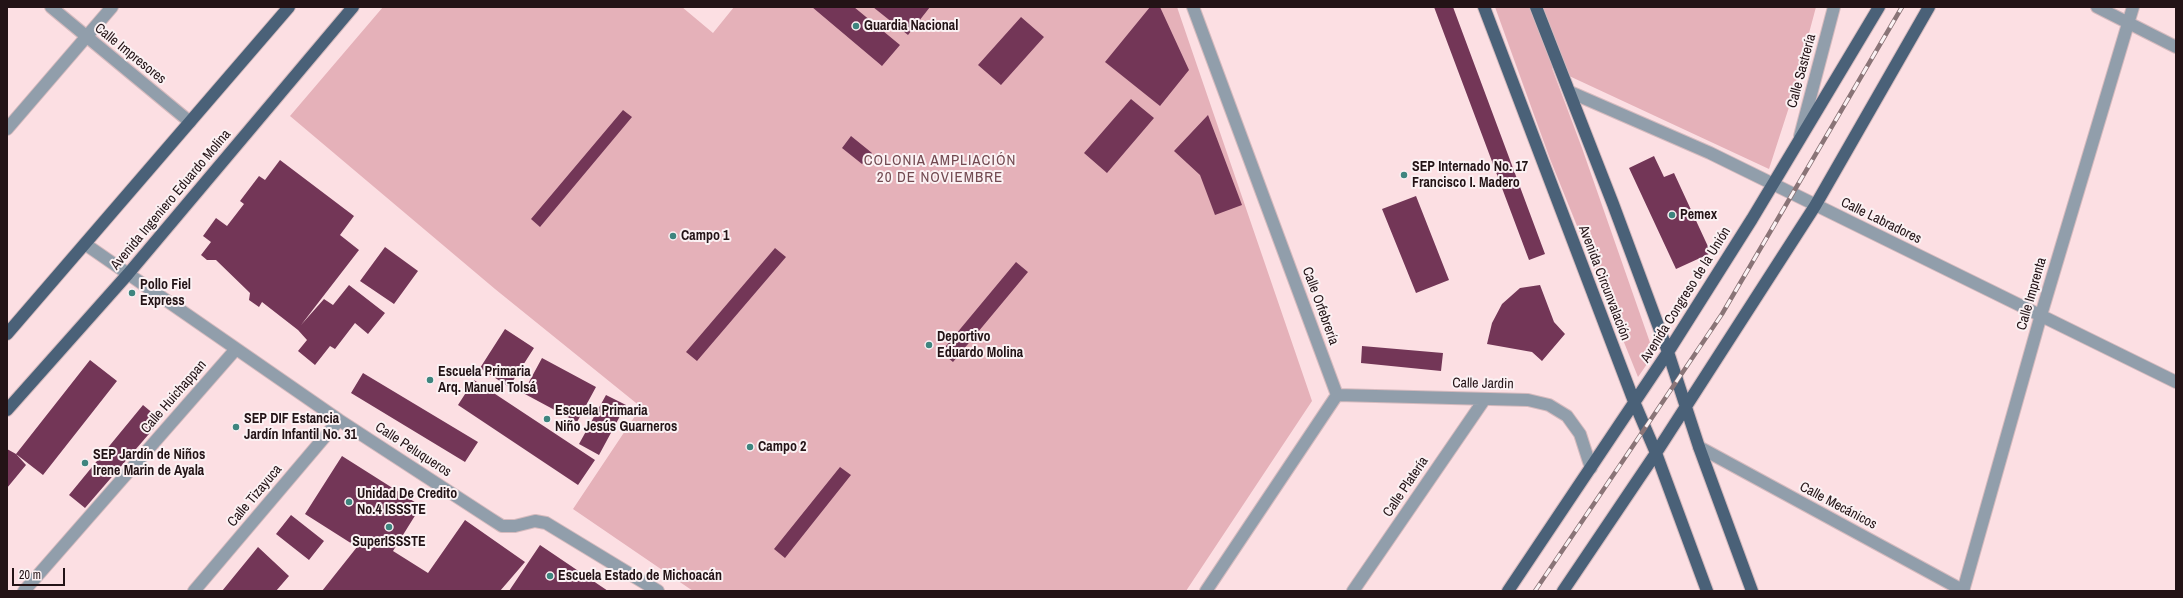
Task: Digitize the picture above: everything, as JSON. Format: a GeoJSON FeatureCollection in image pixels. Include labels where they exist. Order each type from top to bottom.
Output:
{"type":"FeatureCollection","features":[{"type":"Feature","properties":{"kind":"main road"},"geometry":{"type":"LineString","coordinates":[[7,334],[288,7]]}},
{"type":"Feature","properties":{"kind":"main road","name":"Avenida Ingeniero Eduardo Molina"},"geometry":{"type":"LineString","coordinates":[[7,410],[128,274],[353,7]]}},
{"type":"Feature","properties":{"kind":"main road","name":"Avenida Circunvalación"},"geometry":{"type":"LineString","coordinates":[[1484,7],[1635,404],[1656,453],[1707,591]]}},
{"type":"Feature","properties":{"kind":"main road"},"geometry":{"type":"LineString","coordinates":[[1536,7],[1570,92],[1668,352],[1685,408],[1752,591]]}},
{"type":"Feature","properties":{"kind":"main road","name":"Avenida Congreso de la Unión"},"geometry":{"type":"LineString","coordinates":[[1508,591],[1635,404],[1798,142],[1879,7]]}},
{"type":"Feature","properties":{"kind":"main road"},"geometry":{"type":"LineString","coordinates":[[1563,591],[1656,453],[1815,206],[1929,7]]}},
{"type":"Feature","properties":{"kind":"street","name":"Calle Impresores"},"geometry":{"type":"LineString","coordinates":[[51,7],[190,122]]}},
{"type":"Feature","properties":{"kind":"street"},"geometry":{"type":"LineString","coordinates":[[7,128],[112,7]]}},
{"type":"Feature","properties":{"kind":"street","name":"Calle Orfebrería"},"geometry":{"type":"LineString","coordinates":[[1194,7],[1337,395]]}},
{"type":"Feature","properties":{"kind":"street","name":"Calle Sastrería"},"geometry":{"type":"LineString","coordinates":[[1798,142],[1834,7]]}},
{"type":"Feature","properties":{"kind":"street"},"geometry":{"type":"LineString","coordinates":[[2097,7],[2176,47]]}},
{"type":"Feature","properties":{"kind":"street","name":"Calle Imprenta"},"geometry":{"type":"LineString","coordinates":[[1963,591],[2041,315],[2133,7]]}},
{"type":"Feature","properties":{"kind":"street","name":"Calle Labradores"},"geometry":{"type":"LineString","coordinates":[[1570,92],[1710,153],[1815,206],[2176,382]]}},
{"type":"Feature","properties":{"kind":"street","name":"Calle Peluqueros"},"geometry":{"type":"LineString","coordinates":[[85,244],[339,420],[502,526],[515,526],[535,521],[546,523],[658,591]]}},
{"type":"Feature","properties":{"kind":"street","name":"Calle Huichappan"},"geometry":{"type":"LineString","coordinates":[[24,591],[236,349]]}},
{"type":"Feature","properties":{"kind":"street"},"geometry":{"type":"LineString","coordinates":[[1210,590],[1337,395]]}},
{"type":"Feature","properties":{"kind":"street","name":"Calle Jardin"},"geometry":{"type":"LineString","coordinates":[[1337,395],[1528,400],[1549,405],[1567,416],[1580,434],[1591,468]]}},
{"type":"Feature","properties":{"kind":"street","name":"Calle Platería"},"geometry":{"type":"LineString","coordinates":[[1353,591],[1484,400]]}},
{"type":"Feature","properties":{"kind":"street","name":"Calle Tizayuca"},"geometry":{"type":"LineString","coordinates":[[194,591],[339,420]]}},
{"type":"Feature","properties":{"kind":"street","name":"Calle Mecánicos"},"geometry":{"type":"LineString","coordinates":[[1699,447],[1963,591]]}},
{"type":"Feature","properties":{"kind":"shaded area","name":"Deportivo Eduardo Molina"},"geometry":{"type":"Polygon","coordinates":[[[383,7],[682,7],[713,33],[734,7],[1177,7],[1312,401],[1186,591],[693,591],[573,509],[641,407],[495,289],[290,116],[383,7]]]}},
{"type":"Feature","properties":{"kind":"shaded area"},"geometry":{"type":"Polygon","coordinates":[[[1495,7],[1816,7],[1790,104],[1769,169],[1552,68],[1582,148],[1654,354],[1638,377],[1550,159],[1495,7]]]}},
{"type":"Feature","properties":{"kind":"building","name":"Guardia Nacional"},"geometry":{"type":"Polygon","coordinates":[[[812,7],[854,7],[900,45],[882,66],[812,7]]]}},
{"type":"Feature","properties":{"kind":"building"},"geometry":{"type":"Polygon","coordinates":[[[873,7],[930,7],[908,35],[873,7]]]}},
{"type":"Feature","properties":{"kind":"building"},"geometry":{"type":"Polygon","coordinates":[[[1150,7],[1160,7],[1189,70],[1160,106],[1105,62],[1150,7]]]}},
{"type":"Feature","properties":{"kind":"building"},"geometry":{"type":"Polygon","coordinates":[[[1434,7],[1453,7],[1545,254],[1529,260],[1434,7]]]}},
{"type":"Feature","properties":{"kind":"building"},"geometry":{"type":"Polygon","coordinates":[[[1021,17],[1044,37],[1001,85],[978,65],[1021,17]]]}},
{"type":"Feature","properties":{"kind":"building"},"geometry":{"type":"Polygon","coordinates":[[[1131,99],[1154,118],[1107,173],[1084,153],[1131,99]]]}},
{"type":"Feature","properties":{"kind":"building"},"geometry":{"type":"Polygon","coordinates":[[[623,110],[632,117],[540,227],[531,219],[623,110]]]}},
{"type":"Feature","properties":{"kind":"building"},"geometry":{"type":"Polygon","coordinates":[[[1208,115],[1242,205],[1215,215],[1200,175],[1174,151],[1208,115]]]}},
{"type":"Feature","properties":{"kind":"building"},"geometry":{"type":"Polygon","coordinates":[[[851,136],[872,153],[862,164],[842,148],[851,136]]]}},
{"type":"Feature","properties":{"kind":"building","name":"Pemex"},"geometry":{"type":"Polygon","coordinates":[[[1654,156],[1664,177],[1674,173],[1711,253],[1676,269],[1629,168],[1654,156]]]}},
{"type":"Feature","properties":{"kind":"building"},"geometry":{"type":"Polygon","coordinates":[[[280,160],[354,216],[340,235],[359,250],[301,325],[324,299],[333,305],[349,285],[385,313],[368,334],[355,323],[335,349],[330,346],[315,365],[298,351],[307,340],[298,330],[262,302],[259,307],[249,300],[250,293],[216,260],[207,260],[201,255],[211,242],[203,236],[216,218],[227,226],[244,204],[240,201],[259,176],[265,180],[280,160]]]}},
{"type":"Feature","properties":{"kind":"building"},"geometry":{"type":"Polygon","coordinates":[[[1416,196],[1449,280],[1416,293],[1382,209],[1416,196]]]}},
{"type":"Feature","properties":{"kind":"building"},"geometry":{"type":"Polygon","coordinates":[[[385,247],[418,271],[394,304],[360,281],[385,247]]]}},
{"type":"Feature","properties":{"kind":"building"},"geometry":{"type":"Polygon","coordinates":[[[775,248],[786,257],[697,361],[686,352],[775,248]]]}},
{"type":"Feature","properties":{"kind":"building"},"geometry":{"type":"Polygon","coordinates":[[[1016,262],[1028,272],[953,362],[941,352],[1016,262]]]}},
{"type":"Feature","properties":{"kind":"building"},"geometry":{"type":"Polygon","coordinates":[[[1540,285],[1554,322],[1565,334],[1542,361],[1532,352],[1487,344],[1492,323],[1502,304],[1520,288],[1540,285]]]}},
{"type":"Feature","properties":{"kind":"building"},"geometry":{"type":"Polygon","coordinates":[[[505,329],[534,348],[509,387],[480,368],[505,329]]]}},
{"type":"Feature","properties":{"kind":"building"},"geometry":{"type":"Polygon","coordinates":[[[1362,346],[1443,353],[1441,371],[1361,363],[1362,346]]]}},
{"type":"Feature","properties":{"kind":"building"},"geometry":{"type":"Polygon","coordinates":[[[542,358],[596,387],[577,422],[523,393],[542,358]]]}},
{"type":"Feature","properties":{"kind":"building"},"geometry":{"type":"Polygon","coordinates":[[[90,360],[117,381],[43,475],[16,454],[90,360]]]}},
{"type":"Feature","properties":{"kind":"building"},"geometry":{"type":"Polygon","coordinates":[[[363,373],[478,442],[465,462],[351,393],[363,373]]]}},
{"type":"Feature","properties":{"kind":"building"},"geometry":{"type":"Polygon","coordinates":[[[474,380],[595,460],[578,485],[458,405],[474,380]]]}},
{"type":"Feature","properties":{"kind":"building"},"geometry":{"type":"Polygon","coordinates":[[[606,395],[626,405],[599,455],[579,444],[606,395]]]}},
{"type":"Feature","properties":{"kind":"building"},"geometry":{"type":"Polygon","coordinates":[[[143,405],[161,420],[85,508],[69,495],[143,405]]]}},
{"type":"Feature","properties":{"kind":"building"},"geometry":{"type":"Polygon","coordinates":[[[7,449],[16,454],[26,465],[7,488],[7,449]]]}},
{"type":"Feature","properties":{"kind":"building"},"geometry":{"type":"Polygon","coordinates":[[[342,456],[421,506],[393,551],[428,573],[465,520],[525,562],[500,591],[322,591],[357,547],[305,514],[342,456]]]}},
{"type":"Feature","properties":{"kind":"building"},"geometry":{"type":"Polygon","coordinates":[[[840,467],[851,475],[785,558],[774,549],[840,467]]]}},
{"type":"Feature","properties":{"kind":"building"},"geometry":{"type":"Polygon","coordinates":[[[291,515],[324,541],[309,560],[276,534],[291,515]]]}},
{"type":"Feature","properties":{"kind":"building","name":"Escuela Estado de Michoacán"},"geometry":{"type":"Polygon","coordinates":[[[540,545],[608,591],[509,591],[540,545]]]}},
{"type":"Feature","properties":{"kind":"building"},"geometry":{"type":"Polygon","coordinates":[[[258,547],[289,576],[276,591],[222,591],[258,547]]]}},
{"type":"Feature","properties":{"kind":"railway"},"geometry":{"type":"LineString","coordinates":[[1535,591],[1722,314],[1902,7]]}},
{"type":"Feature","properties":{"kind":"place","name":"Guardia Nacional"},"geometry":{"type":"Point","coordinates":[856,26]}},
{"type":"Feature","properties":{"kind":"place","name":"SEP Internado No. 17 Francisco I. Madero"},"geometry":{"type":"Point","coordinates":[1404,175]}},
{"type":"Feature","properties":{"kind":"place","name":"Pemex"},"geometry":{"type":"Point","coordinates":[1672,215]}},
{"type":"Feature","properties":{"kind":"place","name":"Campo 1"},"geometry":{"type":"Point","coordinates":[673,236]}},
{"type":"Feature","properties":{"kind":"place","name":"Pollo Fiel Express"},"geometry":{"type":"Point","coordinates":[132,293]}},
{"type":"Feature","properties":{"kind":"place","name":"Deportivo Eduardo Molina"},"geometry":{"type":"Point","coordinates":[929,345]}},
{"type":"Feature","properties":{"kind":"place","name":"Escuela Primaria Arq. Manuel Tolsá"},"geometry":{"type":"Point","coordinates":[430,380]}},
{"type":"Feature","properties":{"kind":"place","name":"Escuela Primaria Niño Jesús Guarneros"},"geometry":{"type":"Point","coordinates":[547,419]}},
{"type":"Feature","properties":{"kind":"place","name":"SEP DIF Estancia Jardín Infantil No. 31"},"geometry":{"type":"Point","coordinates":[236,427]}},
{"type":"Feature","properties":{"kind":"place","name":"Campo 2"},"geometry":{"type":"Point","coordinates":[750,447]}},
{"type":"Feature","properties":{"kind":"place","name":"SEP Jardín de Niños Irene Marin de Ayala"},"geometry":{"type":"Point","coordinates":[85,463]}},
{"type":"Feature","properties":{"kind":"place","name":"Unidad De Credito No.4 ISSSTE"},"geometry":{"type":"Point","coordinates":[349,502]}},
{"type":"Feature","properties":{"kind":"place","name":"SuperISSSTE"},"geometry":{"type":"Point","coordinates":[389,527]}},
{"type":"Feature","properties":{"kind":"place","name":"Escuela Estado de Michoacán"},"geometry":{"type":"Point","coordinates":[550,576]}},
{"type":"Feature","properties":{"kind":"district","name":"COLONIA AMPLIACIÓN 20 DE NOVIEMBRE"},"geometry":{"type":"Point","coordinates":[940,170]}}]}
